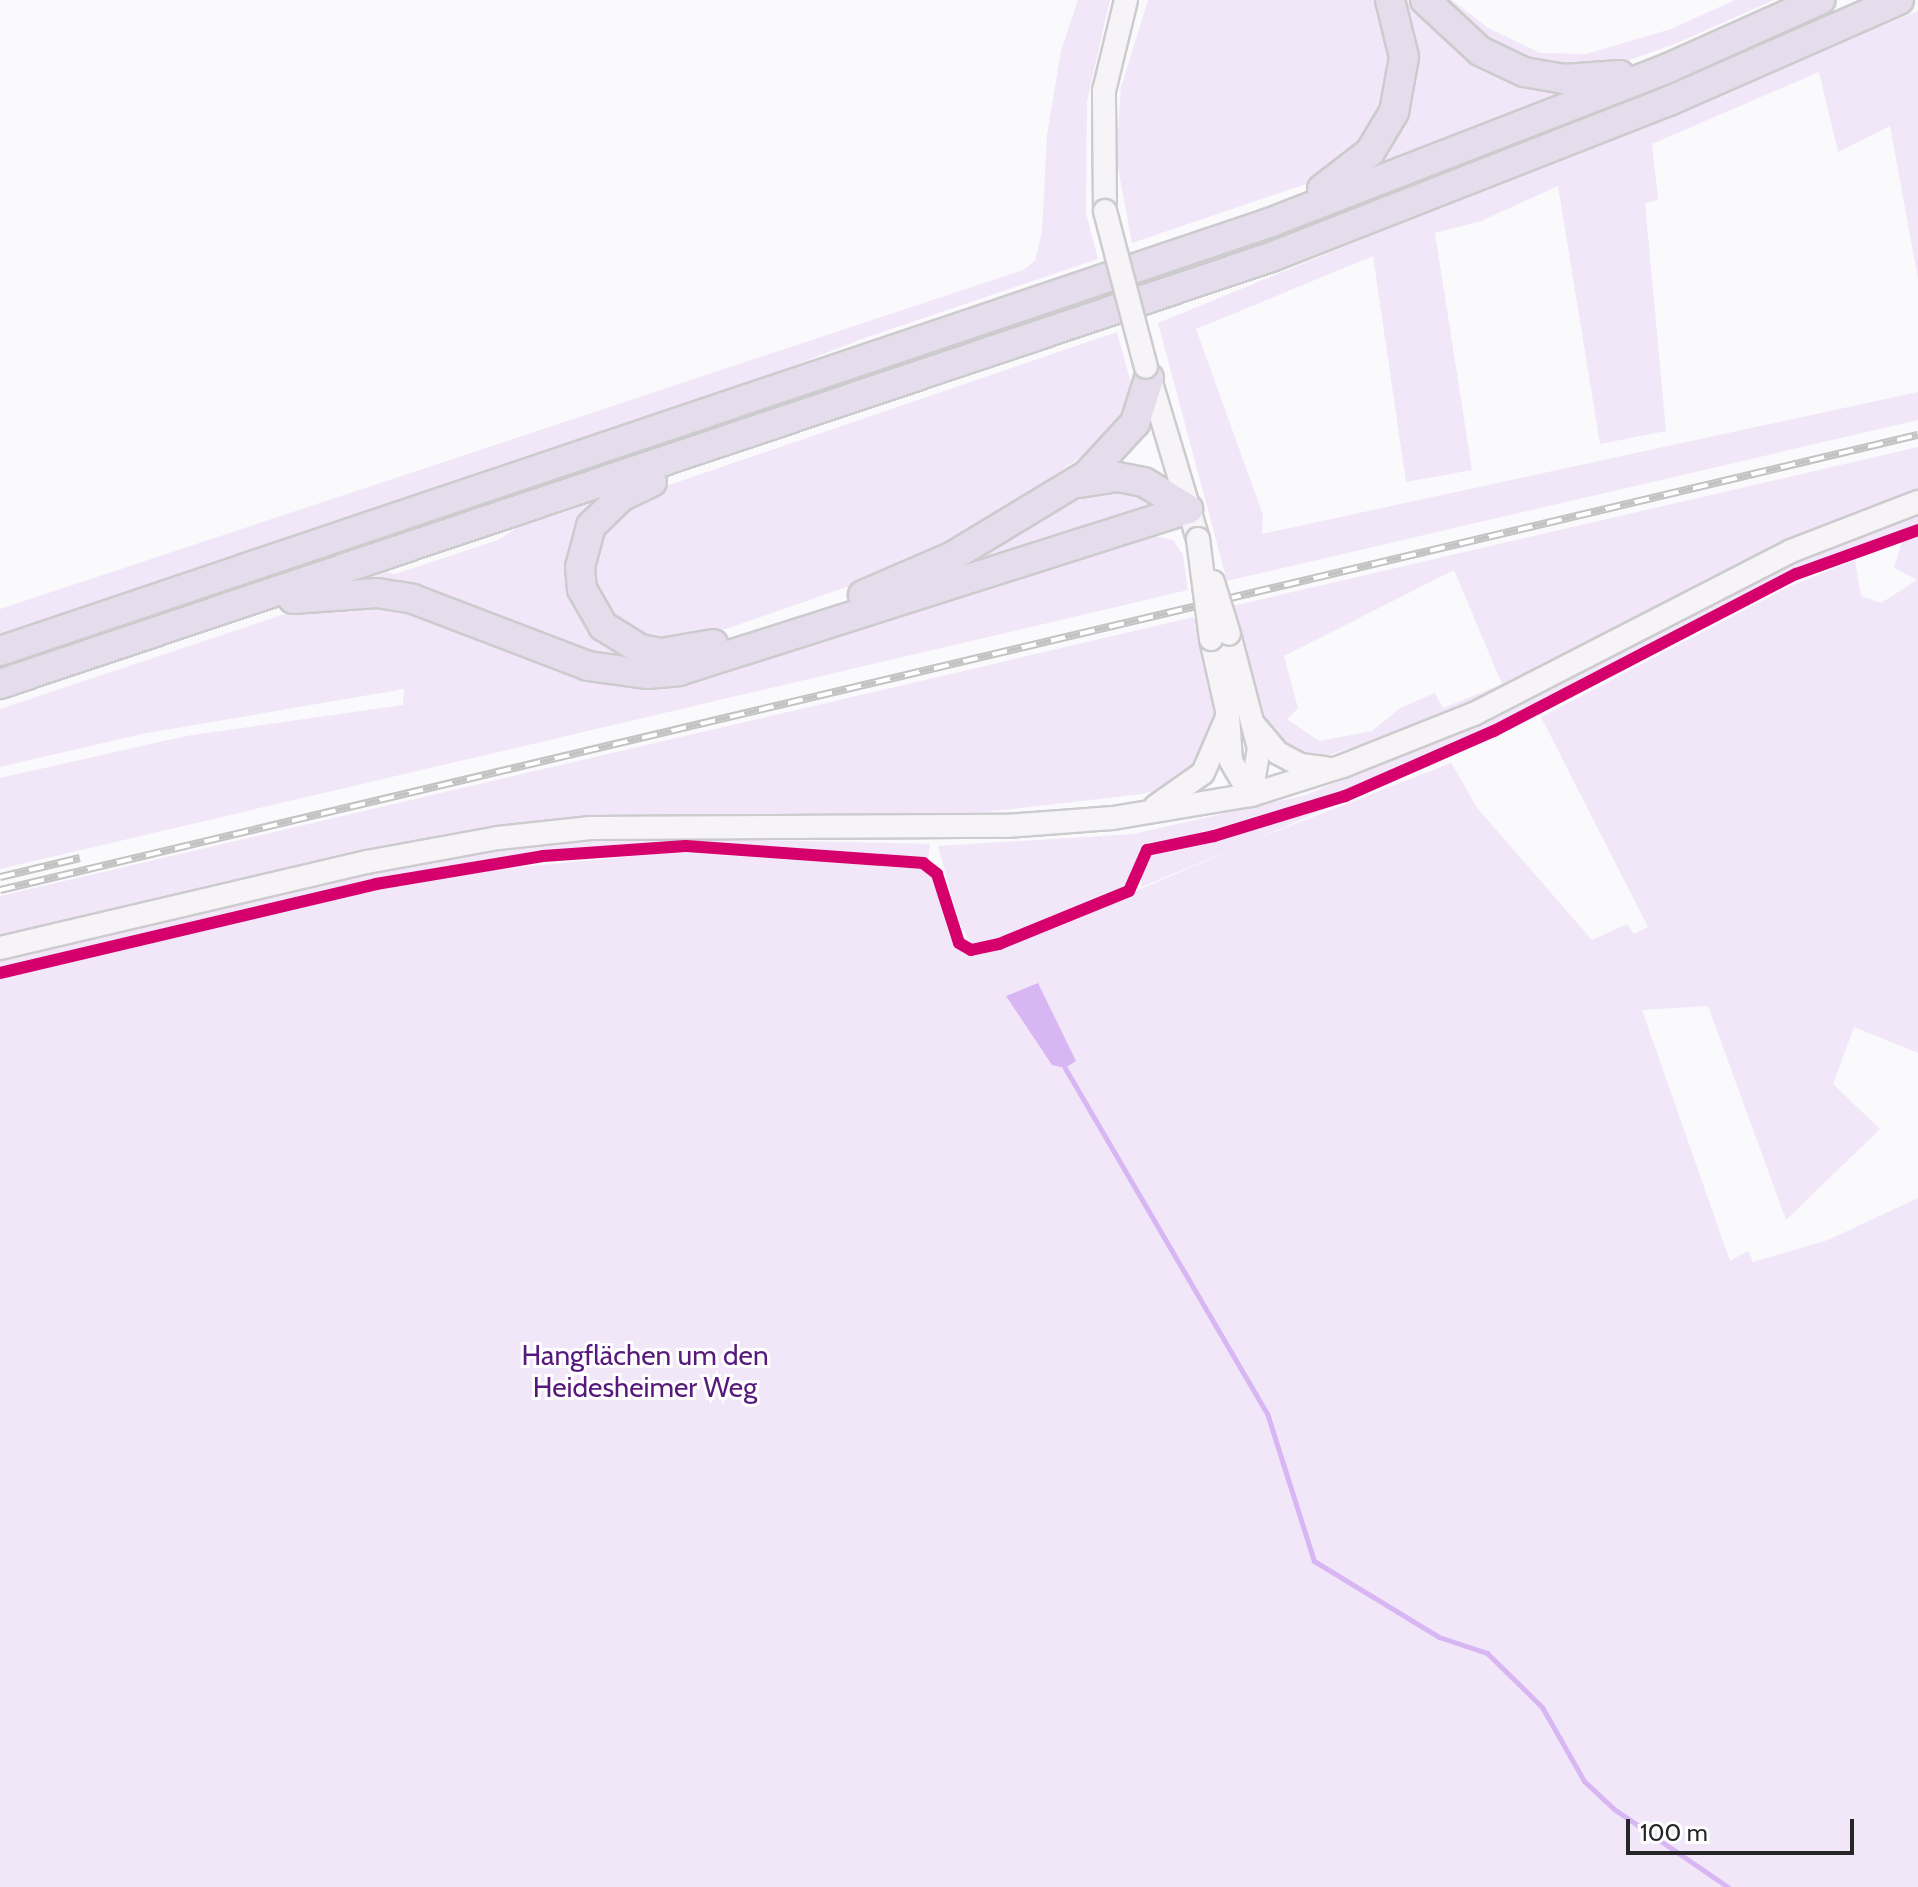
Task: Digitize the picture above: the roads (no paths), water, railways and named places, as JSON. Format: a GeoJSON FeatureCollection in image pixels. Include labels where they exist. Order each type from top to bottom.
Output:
{"type":"FeatureCollection","features":[{"type":"Feature","properties":{"kind":"highway"},"geometry":{"type":"LineString","coordinates":[[1269,223],[1351,170],[1385,131],[1400,95],[1404,57],[1390,0]]}},
{"type":"Feature","properties":{"kind":"highway"},"geometry":{"type":"LineString","coordinates":[[1425,0],[1480,51],[1524,72],[1589,79],[1668,68]]}},
{"type":"Feature","properties":{"kind":"highway"},"geometry":{"type":"LineString","coordinates":[[0,651],[1269,223],[1668,68],[1820,0]]}},
{"type":"Feature","properties":{"kind":"highway"},"geometry":{"type":"LineString","coordinates":[[0,684],[780,425],[1271,257],[1669,101],[1899,0]]}},
{"type":"Feature","properties":{"kind":"highway"},"geometry":{"type":"LineString","coordinates":[[780,425],[622,496],[591,526],[580,567],[582,589],[590,609],[620,640],[650,651],[682,651],[816,612],[942,561],[1087,475],[1122,443],[1135,423],[1148,372]]}},
{"type":"Feature","properties":{"kind":"highway"},"geometry":{"type":"LineString","coordinates":[[1067,487],[1092,479],[1131,479],[1167,492],[1188,509]]}},
{"type":"Feature","properties":{"kind":"highway"},"geometry":{"type":"LineString","coordinates":[[217,611],[377,593],[447,608],[531,647],[588,666],[647,674],[679,671],[1188,509]]}},
{"type":"Feature","properties":{"kind":"main road"},"geometry":{"type":"LineString","coordinates":[[1126,0],[1104,91],[1105,211],[1148,372],[1198,539],[1238,715],[1231,761],[1251,795]]}},
{"type":"Feature","properties":{"kind":"main road"},"geometry":{"type":"LineString","coordinates":[[0,948],[367,862],[498,838],[590,828],[896,830],[1113,818],[1251,795],[1343,766],[1474,714],[1791,551],[1918,502]]}},
{"type":"Feature","properties":{"kind":"main road"},"geometry":{"type":"LineString","coordinates":[[1238,715],[1278,753],[1301,765],[1343,766]]}},
{"type":"Feature","properties":{"kind":"main road"},"geometry":{"type":"LineString","coordinates":[[1113,818],[1168,802],[1187,789],[1216,754],[1238,715]]}},
{"type":"Feature","properties":{"kind":"waterway"},"geometry":{"type":"LineString","coordinates":[[1065,1068],[1267,1413],[1314,1561],[1439,1637],[1487,1653],[1542,1707],[1584,1781],[1614,1809],[1728,1887]]}},
{"type":"Feature","properties":{"kind":"railway"},"geometry":{"type":"LineString","coordinates":[[0,890],[1918,435]]}},
{"type":"Feature","properties":{"kind":"railway"},"geometry":{"type":"LineString","coordinates":[[0,877],[80,858]]}},
{"type":"Feature","properties":{"kind":"park label","name":"Hangflächen um den Heidesheimer Weg"},"geometry":{"type":"Point","coordinates":[645,1371]}}]}
